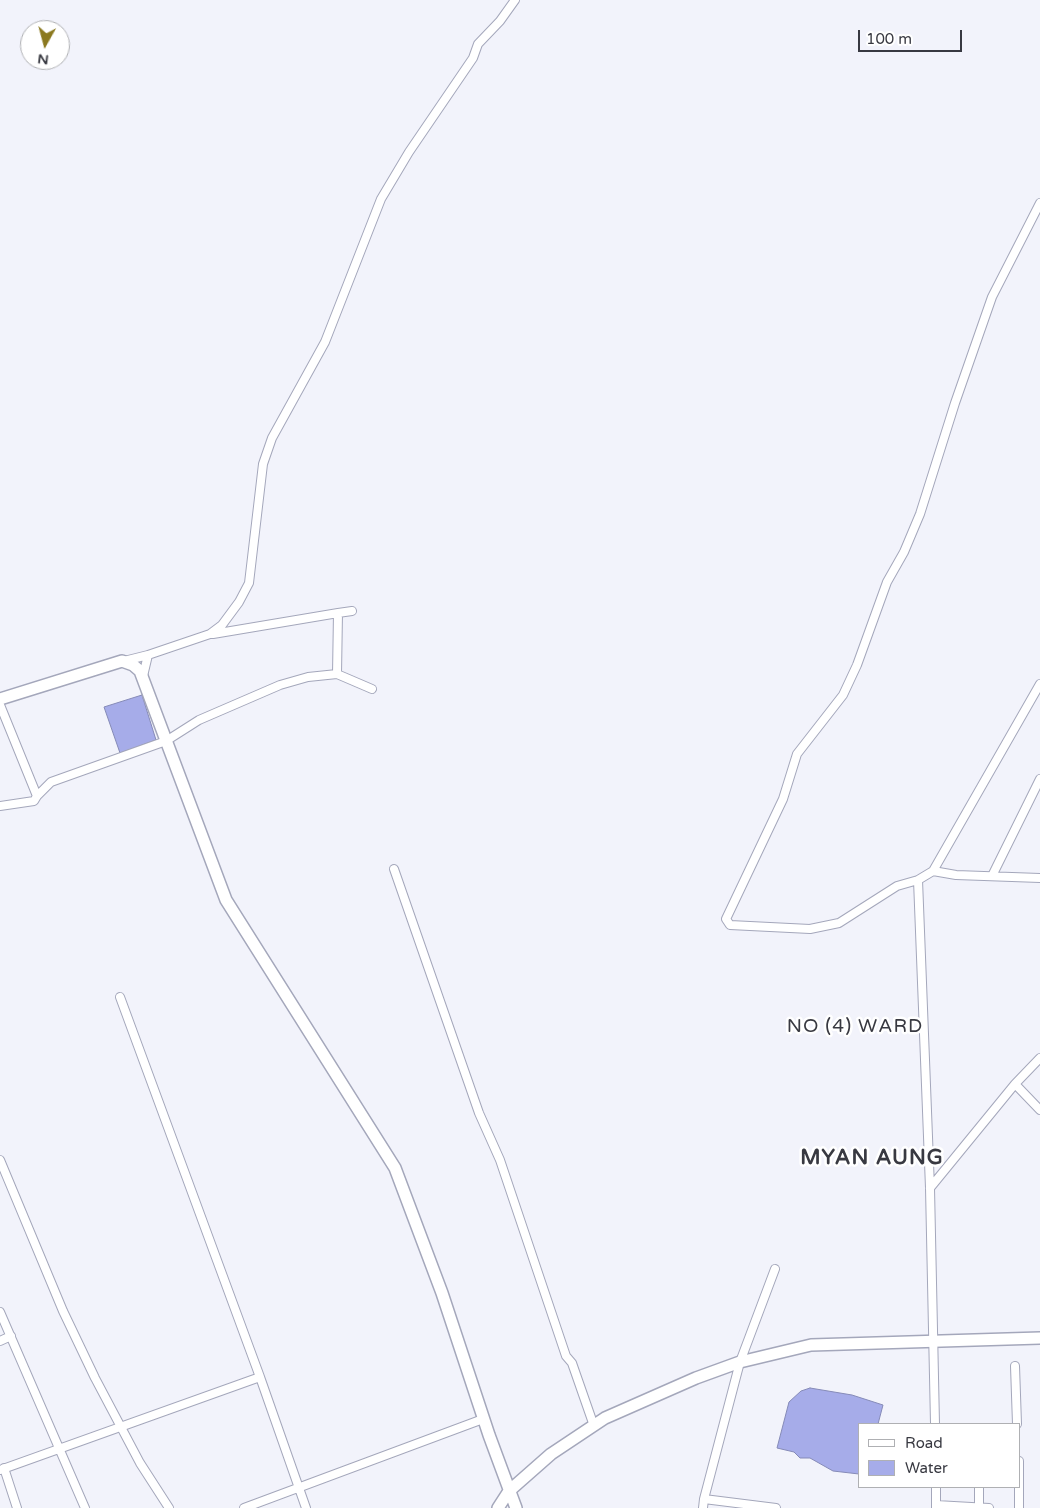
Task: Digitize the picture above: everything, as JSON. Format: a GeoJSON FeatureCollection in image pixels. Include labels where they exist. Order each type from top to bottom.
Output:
{"type":"FeatureCollection","features":[{"type":"Feature","properties":{"kind":"street"},"geometry":{"type":"LineString","coordinates":[[210,634],[222,626],[239,602],[249,582],[263,464],[272,438],[325,342],[381,199],[409,152],[472,58],[478,44],[500,21],[515,0]]}},
{"type":"Feature","properties":{"kind":"street"},"geometry":{"type":"LineString","coordinates":[[1040,203],[992,297],[955,403],[920,514],[904,552],[887,582],[858,665],[843,695],[796,754],[783,799],[726,918],[730,925],[810,929],[839,924],[897,886],[918,880],[933,871],[1040,684]]}},
{"type":"Feature","properties":{"kind":"street"},"geometry":{"type":"LineString","coordinates":[[0,699],[210,634],[352,611]]}},
{"type":"Feature","properties":{"kind":"street"},"geometry":{"type":"LineString","coordinates":[[337,674],[338,613]]}},
{"type":"Feature","properties":{"kind":"street"},"geometry":{"type":"LineString","coordinates":[[142,676],[148,654]]}},
{"type":"Feature","properties":{"kind":"street"},"geometry":{"type":"LineString","coordinates":[[122,661],[133,665],[142,676],[226,900],[395,1168],[442,1293],[483,1419],[516,1508]]}},
{"type":"Feature","properties":{"kind":"street"},"geometry":{"type":"LineString","coordinates":[[0,806],[34,801],[51,782],[166,741],[199,720],[280,685],[308,677],[337,674],[372,689]]}},
{"type":"Feature","properties":{"kind":"street"},"geometry":{"type":"LineString","coordinates":[[0,705],[37,796]]}},
{"type":"Feature","properties":{"kind":"street"},"geometry":{"type":"LineString","coordinates":[[992,876],[1040,780]]}},
{"type":"Feature","properties":{"kind":"street"},"geometry":{"type":"LineString","coordinates":[[394,869],[479,1113],[500,1160],[566,1356],[572,1363],[594,1426]]}},
{"type":"Feature","properties":{"kind":"street"},"geometry":{"type":"LineString","coordinates":[[933,871],[956,875],[1040,878]]}},
{"type":"Feature","properties":{"kind":"street"},"geometry":{"type":"LineString","coordinates":[[918,880],[930,1188],[935,1423]]}},
{"type":"Feature","properties":{"kind":"street"},"geometry":{"type":"LineString","coordinates":[[120,996],[306,1508]]}},
{"type":"Feature","properties":{"kind":"street"},"geometry":{"type":"LineString","coordinates":[[930,1188],[1015,1084],[1040,1058]]}},
{"type":"Feature","properties":{"kind":"street"},"geometry":{"type":"LineString","coordinates":[[1015,1084],[1040,1110]]}},
{"type":"Feature","properties":{"kind":"street"},"geometry":{"type":"LineString","coordinates":[[0,1160],[63,1311],[120,1427],[170,1508]]}},
{"type":"Feature","properties":{"kind":"street"},"geometry":{"type":"LineString","coordinates":[[703,1508],[740,1362],[775,1269]]}},
{"type":"Feature","properties":{"kind":"street"},"geometry":{"type":"LineString","coordinates":[[0,1312],[61,1448],[85,1508]]}},
{"type":"Feature","properties":{"kind":"street"},"geometry":{"type":"LineString","coordinates":[[0,1341],[11,1336]]}},
{"type":"Feature","properties":{"kind":"street"},"geometry":{"type":"LineString","coordinates":[[498,1508],[509,1491],[551,1454],[605,1418],[688,1381],[740,1362],[811,1345],[1040,1338]]}},
{"type":"Feature","properties":{"kind":"street"},"geometry":{"type":"LineString","coordinates":[[1015,1366],[1017,1423]]}},
{"type":"Feature","properties":{"kind":"street"},"geometry":{"type":"LineString","coordinates":[[17,1508],[2,1469],[260,1377]]}},
{"type":"Feature","properties":{"kind":"street"},"geometry":{"type":"LineString","coordinates":[[244,1508],[483,1419]]}},
{"type":"Feature","properties":{"kind":"street"},"geometry":{"type":"LineString","coordinates":[[936,1488],[936,1507],[989,1508]]}},
{"type":"Feature","properties":{"kind":"street"},"geometry":{"type":"LineString","coordinates":[[979,1507],[980,1488]]}},
{"type":"Feature","properties":{"kind":"street"},"geometry":{"type":"LineString","coordinates":[[1019,1488],[1019,1508]]}},
{"type":"Feature","properties":{"kind":"street"},"geometry":{"type":"LineString","coordinates":[[704,1499],[776,1508]]}},
{"type":"Feature","properties":{"kind":"water"},"geometry":{"type":"Polygon","coordinates":[[[142,695],[156,740],[120,753],[104,707],[142,695]]]}},
{"type":"Feature","properties":{"kind":"water"},"geometry":{"type":"Polygon","coordinates":[[[810,1388],[852,1395],[883,1405],[878,1423],[858,1423],[858,1474],[833,1471],[810,1458],[800,1458],[794,1452],[777,1448],[789,1402],[801,1391],[810,1388]]]}},
{"type":"Feature","properties":{"kind":"district","name":"NO (4) WARD"},"geometry":{"type":"Point","coordinates":[855,1027]}},
{"type":"Feature","properties":{"kind":"district","name":"MYAN AUNG"},"geometry":{"type":"Point","coordinates":[872,1158]}}]}
